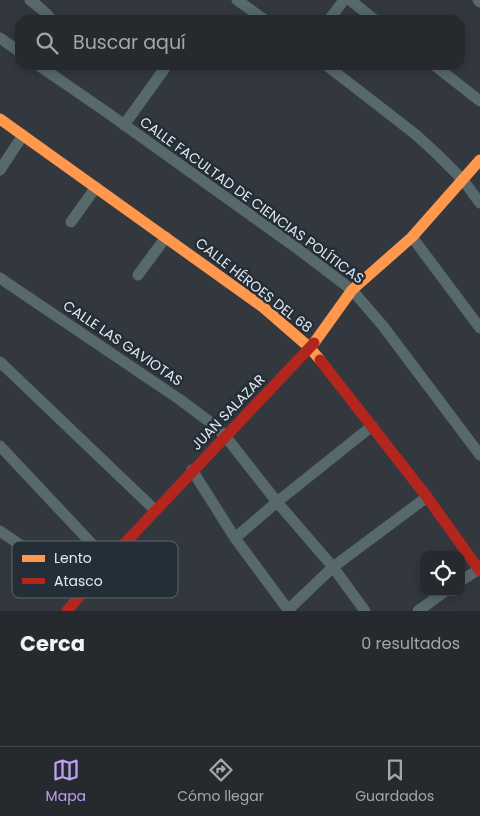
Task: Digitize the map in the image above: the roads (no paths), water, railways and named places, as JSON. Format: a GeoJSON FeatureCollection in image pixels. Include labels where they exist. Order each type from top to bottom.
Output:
{"type":"FeatureCollection","features":[{"type":"Feature","properties":{"kind":"street"},"geometry":{"type":"LineString","coordinates":[[237,0],[258,15]]}},
{"type":"Feature","properties":{"kind":"street"},"geometry":{"type":"LineString","coordinates":[[333,15],[344,0]]}},
{"type":"Feature","properties":{"kind":"street"},"geometry":{"type":"LineString","coordinates":[[350,0],[369,15]]}},
{"type":"Feature","properties":{"kind":"street"},"geometry":{"type":"LineString","coordinates":[[36,2],[48,15]]}},
{"type":"Feature","properties":{"kind":"street"},"geometry":{"type":"LineString","coordinates":[[0,38],[15,48]]}},
{"type":"Feature","properties":{"kind":"street","name":"CALLE FACULTAD DE CIENCIAS POLÍTICAS"},"geometry":{"type":"LineString","coordinates":[[45,70],[298,249],[352,290],[383,326],[480,455]]}},
{"type":"Feature","properties":{"kind":"street"},"geometry":{"type":"LineString","coordinates":[[124,125],[163,70]]}},
{"type":"Feature","properties":{"kind":"street"},"geometry":{"type":"LineString","coordinates":[[332,70],[438,155],[463,180],[480,203]]}},
{"type":"Feature","properties":{"kind":"street"},"geometry":{"type":"LineString","coordinates":[[440,70],[480,101]]}},
{"type":"Feature","properties":{"kind":"street","name":"CALLE HÉROES DEL 68"},"geometry":{"type":"LineString","coordinates":[[0,119],[264,308],[310,348],[427,497],[479,570]]}},
{"type":"Feature","properties":{"kind":"street"},"geometry":{"type":"LineString","coordinates":[[0,170],[23,135]]}},
{"type":"Feature","properties":{"kind":"street","name":"JUAN SALAZAR"},"geometry":{"type":"LineString","coordinates":[[126,541],[310,348],[352,290],[412,237],[480,160]]}},
{"type":"Feature","properties":{"kind":"street"},"geometry":{"type":"LineString","coordinates":[[71,222],[96,187]]}},
{"type":"Feature","properties":{"kind":"street"},"geometry":{"type":"LineString","coordinates":[[138,275],[166,237]]}},
{"type":"Feature","properties":{"kind":"street"},"geometry":{"type":"LineString","coordinates":[[412,237],[480,328]]}},
{"type":"Feature","properties":{"kind":"street","name":"CALLE LAS GAVIOTAS"},"geometry":{"type":"LineString","coordinates":[[0,278],[179,399],[214,425],[333,567],[365,611]]}},
{"type":"Feature","properties":{"kind":"street"},"geometry":{"type":"LineString","coordinates":[[0,362],[155,510]]}},
{"type":"Feature","properties":{"kind":"street"},"geometry":{"type":"LineString","coordinates":[[235,538],[372,426]]}},
{"type":"Feature","properties":{"kind":"street"},"geometry":{"type":"LineString","coordinates":[[0,446],[89,541]]}},
{"type":"Feature","properties":{"kind":"street"},"geometry":{"type":"LineString","coordinates":[[192,470],[235,538],[288,610],[333,567],[427,497]]}},
{"type":"Feature","properties":{"kind":"street"},"geometry":{"type":"LineString","coordinates":[[0,531],[15,541]]}},
{"type":"Feature","properties":{"kind":"street"},"geometry":{"type":"LineString","coordinates":[[465,578],[479,570]]}},
{"type":"Feature","properties":{"kind":"street"},"geometry":{"type":"LineString","coordinates":[[418,611],[439,596]]}},
{"type":"Feature","properties":{"kind":"street","name":"JUAN SALAZAR"},"geometry":{"type":"LineString","coordinates":[[67,611],[78,598]]}}]}
